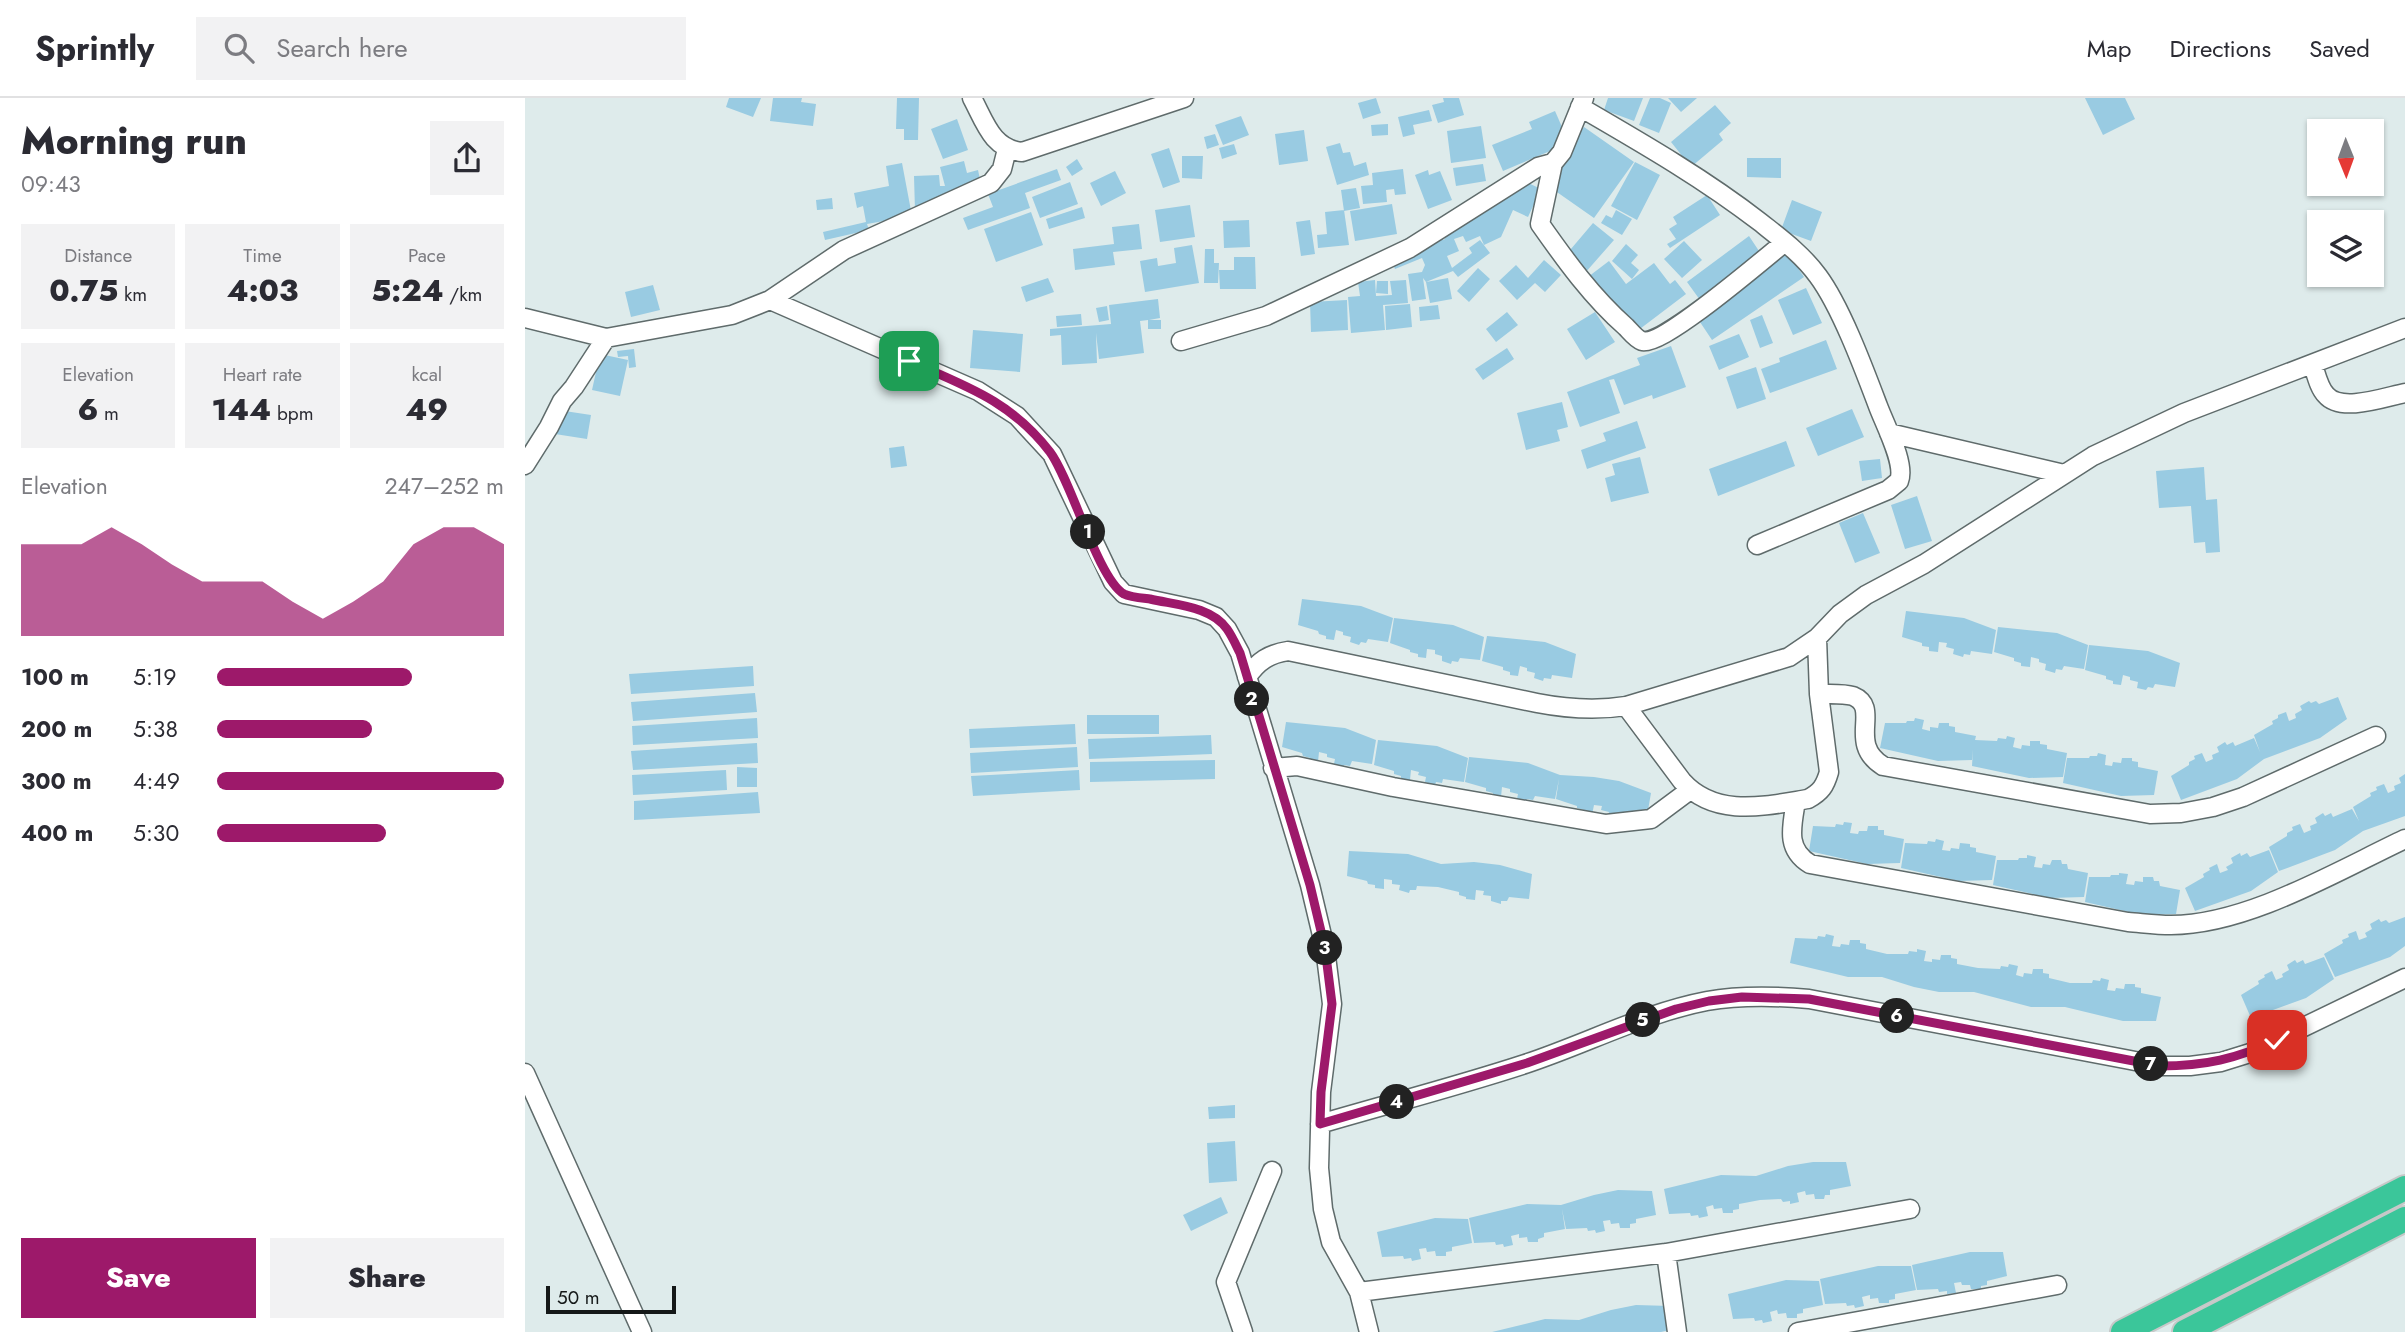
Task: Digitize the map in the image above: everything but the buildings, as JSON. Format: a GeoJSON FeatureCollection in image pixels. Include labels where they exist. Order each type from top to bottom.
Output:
{"type":"FeatureCollection","features":[{"type":"Feature","properties":{"kind":"highway"},"geometry":{"type":"LineString","coordinates":[[2123,1332],[2405,1188]]}},
{"type":"Feature","properties":{"kind":"highway"},"geometry":{"type":"LineString","coordinates":[[2185,1332],[2405,1219]]}},
{"type":"Feature","properties":{"kind":"street"},"geometry":{"type":"LineString","coordinates":[[972,98],[996,142],[1007,149],[1029,150],[1184,98]]}},
{"type":"Feature","properties":{"kind":"street"},"geometry":{"type":"LineString","coordinates":[[1757,545],[1894,486],[1902,475],[1902,468],[1873,392],[1819,276],[1785,242],[1713,186],[1582,103],[1562,152],[1553,163],[1540,224],[1571,268],[1614,316],[1640,340],[1650,341],[1672,331],[1785,242]]}},
{"type":"Feature","properties":{"kind":"street"},"geometry":{"type":"LineString","coordinates":[[525,318],[606,338],[732,315],[770,300],[844,250],[991,183],[1002,169],[1007,149]]}},
{"type":"Feature","properties":{"kind":"street"},"geometry":{"type":"LineString","coordinates":[[1181,341],[1266,316],[1410,248],[1538,167],[1553,163]]}},
{"type":"Feature","properties":{"kind":"street"},"geometry":{"type":"LineString","coordinates":[[770,300],[978,391],[1017,416],[1052,454],[1112,582],[1124,594],[1199,610],[1216,617],[1227,629],[1240,653],[1310,885],[1325,948],[1332,1004],[1321,1092],[1319,1168],[1323,1209],[1331,1242],[1359,1292],[1369,1332]]}},
{"type":"Feature","properties":{"kind":"street"},"geometry":{"type":"LineString","coordinates":[[1247,677],[1254,666],[1264,658],[1289,652],[1573,709],[1603,710],[1626,706],[1773,663],[1817,638],[1840,614],[1866,594],[1924,564],[2093,456],[2238,392],[2405,328]]}},
{"type":"Feature","properties":{"kind":"street"},"geometry":{"type":"LineString","coordinates":[[525,465],[562,401],[606,338]]}},
{"type":"Feature","properties":{"kind":"street"},"geometry":{"type":"LineString","coordinates":[[2313,365],[2322,390],[2336,403],[2349,404],[2405,393]]}},
{"type":"Feature","properties":{"kind":"street"},"geometry":{"type":"LineString","coordinates":[[1889,433],[2064,474]]}},
{"type":"Feature","properties":{"kind":"street"},"geometry":{"type":"LineString","coordinates":[[1626,706],[1690,790],[1710,802],[1733,807],[1808,799],[1819,793],[1826,784],[1829,772],[1819,694],[1817,638]]}},
{"type":"Feature","properties":{"kind":"street"},"geometry":{"type":"LineString","coordinates":[[1819,694],[1853,696],[1861,702],[1866,711],[1864,742],[1867,752],[1883,766],[2150,814],[2182,813],[2243,797],[2376,736]]}},
{"type":"Feature","properties":{"kind":"street"},"geometry":{"type":"LineString","coordinates":[[1273,768],[1297,766],[1393,787],[1606,824],[1651,819],[1690,790]]}},
{"type":"Feature","properties":{"kind":"street"},"geometry":{"type":"LineString","coordinates":[[1796,801],[1792,845],[1802,859],[1810,864],[2128,922],[2172,925],[2207,920],[2254,908],[2405,839]]}},
{"type":"Feature","properties":{"kind":"street"},"geometry":{"type":"LineString","coordinates":[[1320,1124],[1527,1063],[1676,1009],[1709,1001],[1742,997],[1809,999],[2160,1066],[2190,1066],[2221,1062],[2250,1053],[2405,978]]}},
{"type":"Feature","properties":{"kind":"street"},"geometry":{"type":"LineString","coordinates":[[525,1073],[642,1332]]}},
{"type":"Feature","properties":{"kind":"street"},"geometry":{"type":"LineString","coordinates":[[1243,1332],[1226,1282],[1272,1171]]}},
{"type":"Feature","properties":{"kind":"street"},"geometry":{"type":"LineString","coordinates":[[1359,1292],[1666,1253],[1910,1209]]}},
{"type":"Feature","properties":{"kind":"street"},"geometry":{"type":"LineString","coordinates":[[1666,1253],[1677,1332]]}},
{"type":"Feature","properties":{"kind":"street"},"geometry":{"type":"LineString","coordinates":[[1798,1332],[2057,1284]]}},
{"type":"Feature","properties":{"kind":"route"},"geometry":{"type":"LineString","coordinates":[[909,361],[978,391],[1017,416],[1052,454],[1112,582],[1124,594],[1199,610],[1216,617],[1227,629],[1240,653],[1310,885],[1325,948],[1332,1004],[1328,1055],[1321,1092],[1320,1124],[1527,1063],[1676,1009],[1742,997],[1809,999],[2160,1066],[2221,1062],[2250,1053],[2277,1040]]}}]}
